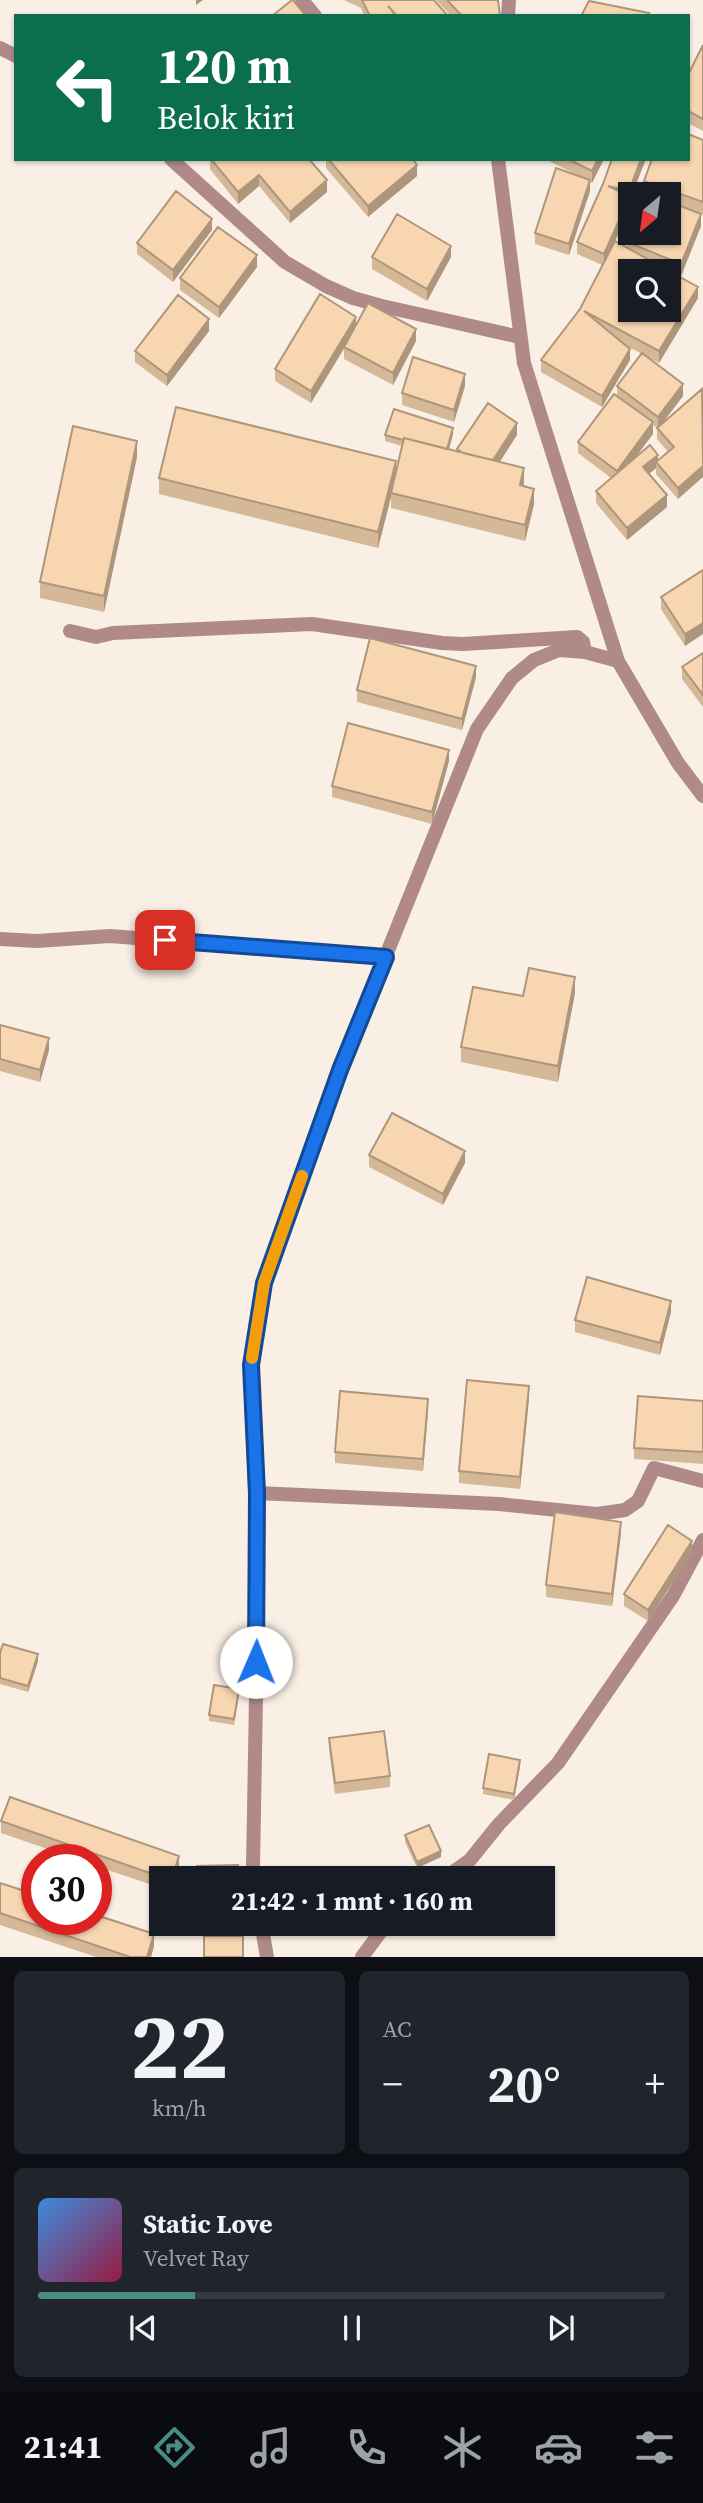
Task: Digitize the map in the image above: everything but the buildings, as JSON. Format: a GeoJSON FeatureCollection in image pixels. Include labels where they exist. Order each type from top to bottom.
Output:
{"type":"FeatureCollection","features":[{"type":"Feature","properties":{"kind":"street"},"geometry":{"type":"LineString","coordinates":[[302,0],[313,14]]}},
{"type":"Feature","properties":{"kind":"street"},"geometry":{"type":"LineString","coordinates":[[173,161],[285,262],[326,286],[353,298],[382,306],[520,337]]}},
{"type":"Feature","properties":{"kind":"street"},"geometry":{"type":"LineString","coordinates":[[498,161],[524,363],[618,661],[678,763],[703,796]]}},
{"type":"Feature","properties":{"kind":"street"},"geometry":{"type":"LineString","coordinates":[[70,631],[96,637],[113,633],[312,624],[442,643],[577,637],[583,642],[585,652]]}},
{"type":"Feature","properties":{"kind":"street"},"geometry":{"type":"LineString","coordinates":[[254,1866],[257,1493],[251,1365],[264,1283],[340,1070],[477,729],[512,678],[534,660],[559,650],[585,652],[618,661]]}},
{"type":"Feature","properties":{"kind":"street"},"geometry":{"type":"LineString","coordinates":[[0,939],[37,941],[110,936],[386,957]]}},
{"type":"Feature","properties":{"kind":"street"},"geometry":{"type":"LineString","coordinates":[[257,1493],[499,1504],[597,1514],[625,1510],[638,1501],[654,1468],[703,1481]]}},
{"type":"Feature","properties":{"kind":"street"},"geometry":{"type":"LineString","coordinates":[[462,1866],[558,1763],[673,1596],[703,1540]]}},
{"type":"Feature","properties":{"kind":"street"},"geometry":{"type":"LineString","coordinates":[[263,1936],[267,1957]]}},
{"type":"Feature","properties":{"kind":"street"},"geometry":{"type":"LineString","coordinates":[[362,1957],[377,1936]]}},
{"type":"Feature","properties":{"kind":"slow traffic"},"geometry":{"type":"LineString","coordinates":[[252,1358],[264,1283],[302,1176]]}},
{"type":"Feature","properties":{"kind":"route"},"geometry":{"type":"LineString","coordinates":[[165,940],[386,957],[340,1070],[264,1283],[251,1365],[257,1493],[256,1662]]}}]}
